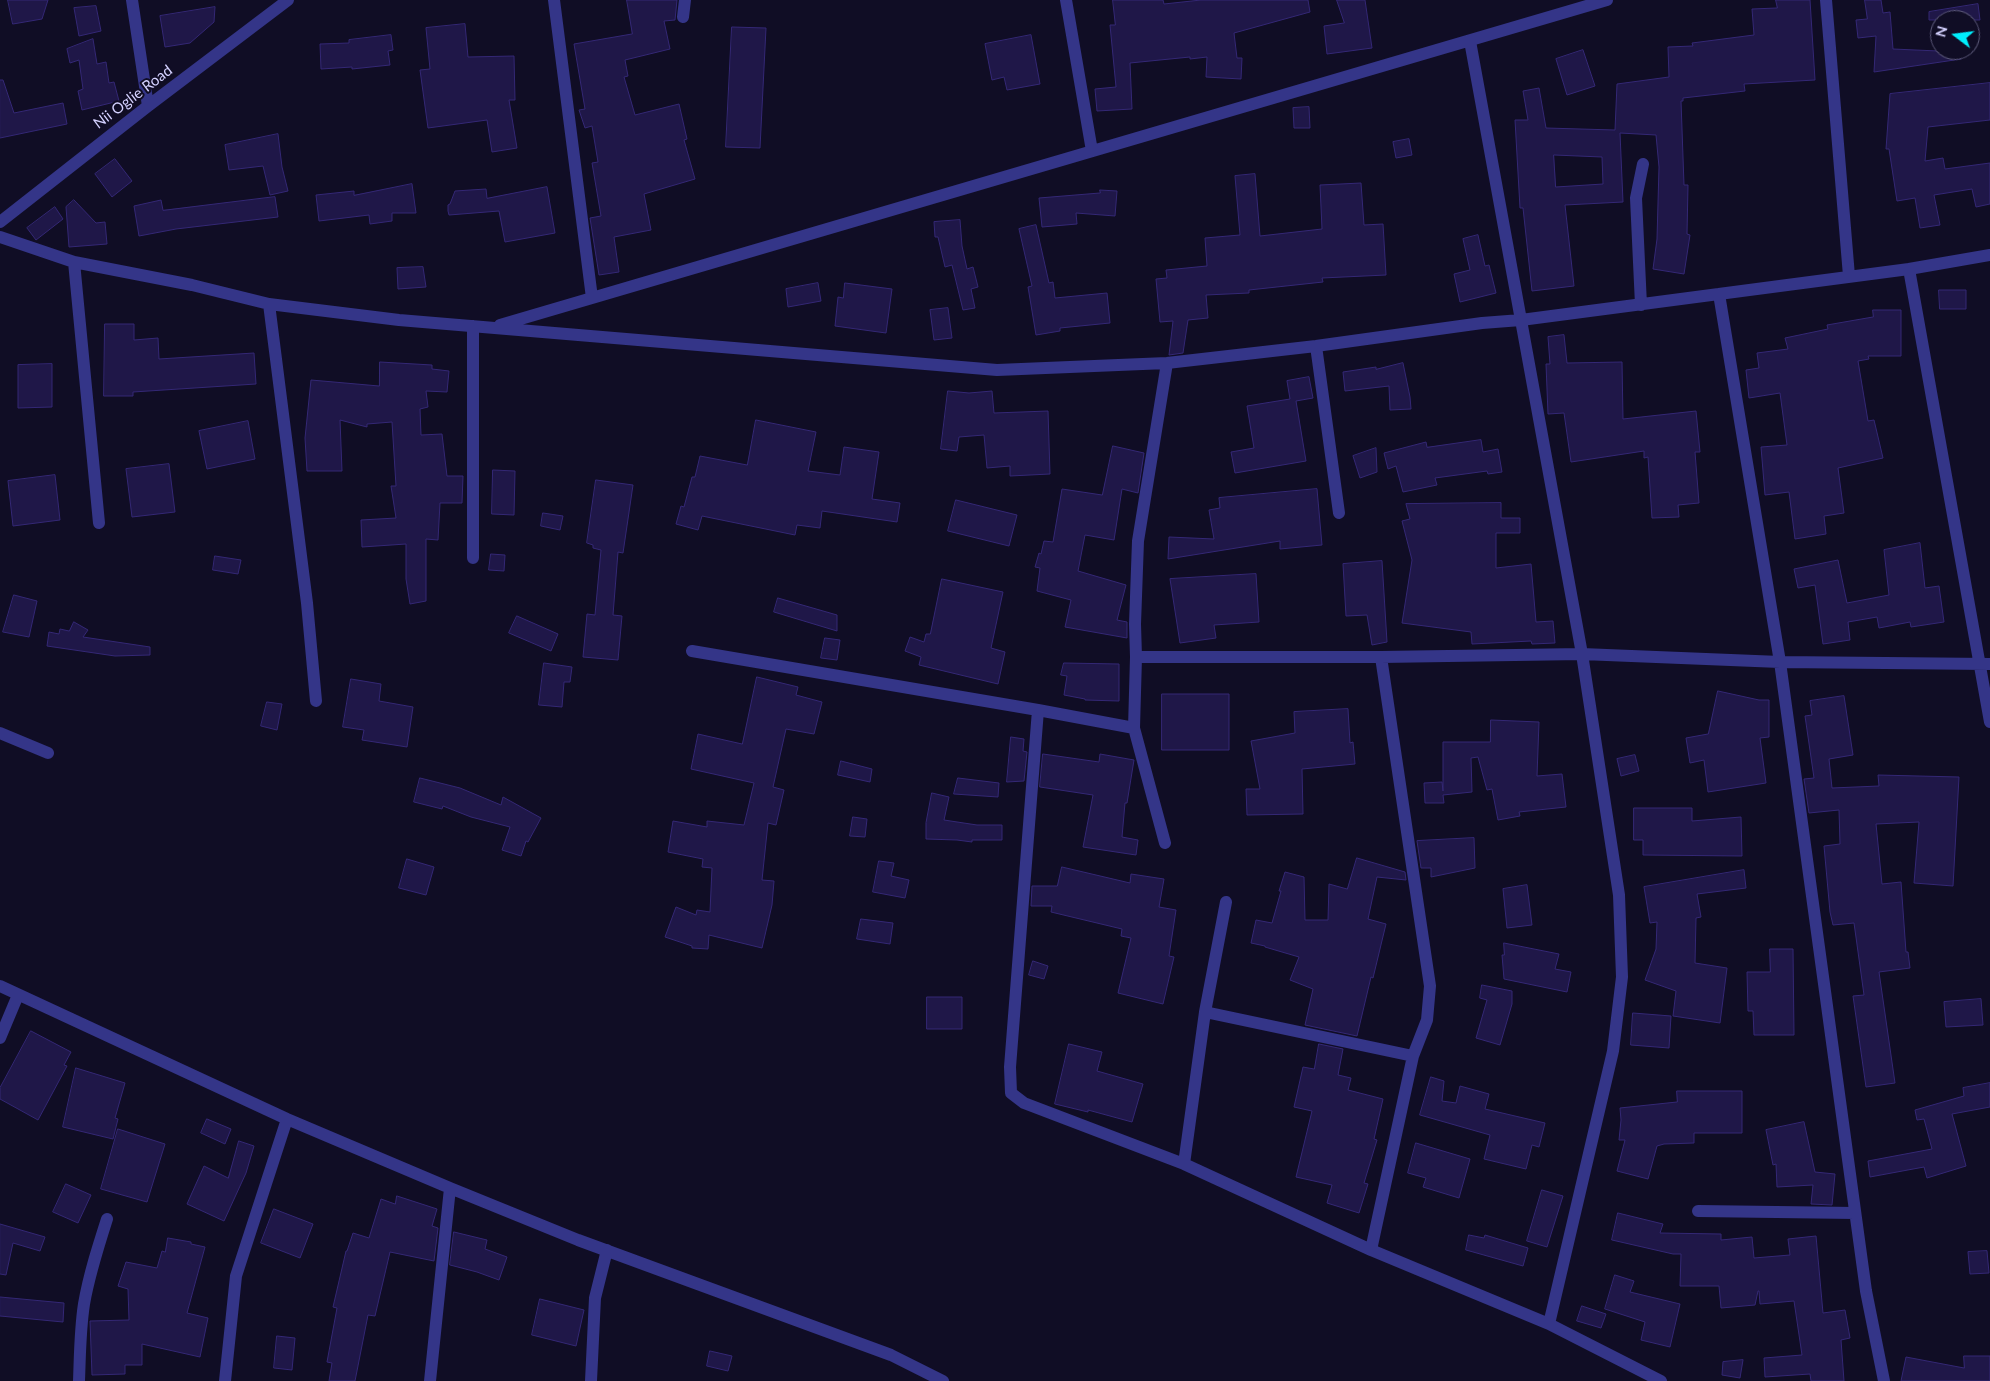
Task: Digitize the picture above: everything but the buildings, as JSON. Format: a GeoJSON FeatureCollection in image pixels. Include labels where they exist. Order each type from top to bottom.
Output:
{"type":"FeatureCollection","features":[{"type":"Feature","properties":{"kind":"street"},"geometry":{"type":"LineString","coordinates":[[132,0],[148,106]]}},
{"type":"Feature","properties":{"kind":"street","name":"Nii Oglie Road"},"geometry":{"type":"LineString","coordinates":[[0,222],[148,106],[288,0]]}},
{"type":"Feature","properties":{"kind":"street"},"geometry":{"type":"LineString","coordinates":[[554,0],[592,298]]}},
{"type":"Feature","properties":{"kind":"street"},"geometry":{"type":"LineString","coordinates":[[683,17],[685,0]]}},
{"type":"Feature","properties":{"kind":"street"},"geometry":{"type":"LineString","coordinates":[[1066,0],[1092,151]]}},
{"type":"Feature","properties":{"kind":"street"},"geometry":{"type":"LineString","coordinates":[[493,327],[1470,41],[1578,4],[1606,0]]}},
{"type":"Feature","properties":{"kind":"street"},"geometry":{"type":"LineString","coordinates":[[1826,0],[1849,276]]}},
{"type":"Feature","properties":{"kind":"street"},"geometry":{"type":"LineString","coordinates":[[1470,41],[1582,654],[1619,895],[1622,977],[1613,1051],[1549,1324]]}},
{"type":"Feature","properties":{"kind":"street"},"geometry":{"type":"LineString","coordinates":[[1641,305],[1636,198],[1642,164]]}},
{"type":"Feature","properties":{"kind":"street"},"geometry":{"type":"LineString","coordinates":[[0,237],[74,262],[192,285],[269,304],[399,320],[997,370],[1167,363],[1316,346],[1482,323],[1641,305],[1909,269],[1990,256]]}},
{"type":"Feature","properties":{"kind":"street"},"geometry":{"type":"LineString","coordinates":[[74,262],[99,523]]}},
{"type":"Feature","properties":{"kind":"street"},"geometry":{"type":"LineString","coordinates":[[1909,269],[1986,665],[1990,722]]}},
{"type":"Feature","properties":{"kind":"street"},"geometry":{"type":"LineString","coordinates":[[1719,294],[1780,662],[1866,1291],[1884,1381]]}},
{"type":"Feature","properties":{"kind":"street"},"geometry":{"type":"LineString","coordinates":[[269,304],[307,603],[316,701]]}},
{"type":"Feature","properties":{"kind":"street"},"geometry":{"type":"LineString","coordinates":[[473,326],[473,558]]}},
{"type":"Feature","properties":{"kind":"street"},"geometry":{"type":"LineString","coordinates":[[1316,346],[1338,513]]}},
{"type":"Feature","properties":{"kind":"street"},"geometry":{"type":"LineString","coordinates":[[1165,843],[1134,728],[1138,541],[1167,363]]}},
{"type":"Feature","properties":{"kind":"street"},"geometry":{"type":"LineString","coordinates":[[692,651],[1134,728]]}},
{"type":"Feature","properties":{"kind":"street"},"geometry":{"type":"LineString","coordinates":[[1136,657],[1381,657],[1582,654],[1780,662],[1986,665]]}},
{"type":"Feature","properties":{"kind":"street"},"geometry":{"type":"LineString","coordinates":[[1371,1250],[1413,1056],[1426,1020],[1430,986],[1381,657]]}},
{"type":"Feature","properties":{"kind":"street"},"geometry":{"type":"LineString","coordinates":[[1038,710],[1010,1067],[1011,1093],[1024,1103],[1184,1164],[1371,1250],[1549,1324],[1661,1381]]}},
{"type":"Feature","properties":{"kind":"street"},"geometry":{"type":"LineString","coordinates":[[0,733],[48,753]]}},
{"type":"Feature","properties":{"kind":"street"},"geometry":{"type":"LineString","coordinates":[[1184,1164],[1205,1012],[1226,902]]}},
{"type":"Feature","properties":{"kind":"street"},"geometry":{"type":"LineString","coordinates":[[0,986],[288,1118],[450,1188],[607,1250],[891,1355],[943,1381]]}},
{"type":"Feature","properties":{"kind":"street"},"geometry":{"type":"LineString","coordinates":[[0,1038],[18,994]]}},
{"type":"Feature","properties":{"kind":"street"},"geometry":{"type":"LineString","coordinates":[[1205,1012],[1413,1056]]}},
{"type":"Feature","properties":{"kind":"street"},"geometry":{"type":"LineString","coordinates":[[225,1381],[236,1276],[288,1118]]}},
{"type":"Feature","properties":{"kind":"street"},"geometry":{"type":"LineString","coordinates":[[430,1381],[450,1188]]}},
{"type":"Feature","properties":{"kind":"street"},"geometry":{"type":"LineString","coordinates":[[1698,1210],[1855,1213]]}},
{"type":"Feature","properties":{"kind":"street"},"geometry":{"type":"LineString","coordinates":[[79,1381],[81,1325],[84,1303],[91,1271],[107,1219]]}},
{"type":"Feature","properties":{"kind":"street"},"geometry":{"type":"LineString","coordinates":[[591,1381],[595,1298],[607,1250]]}}]}
